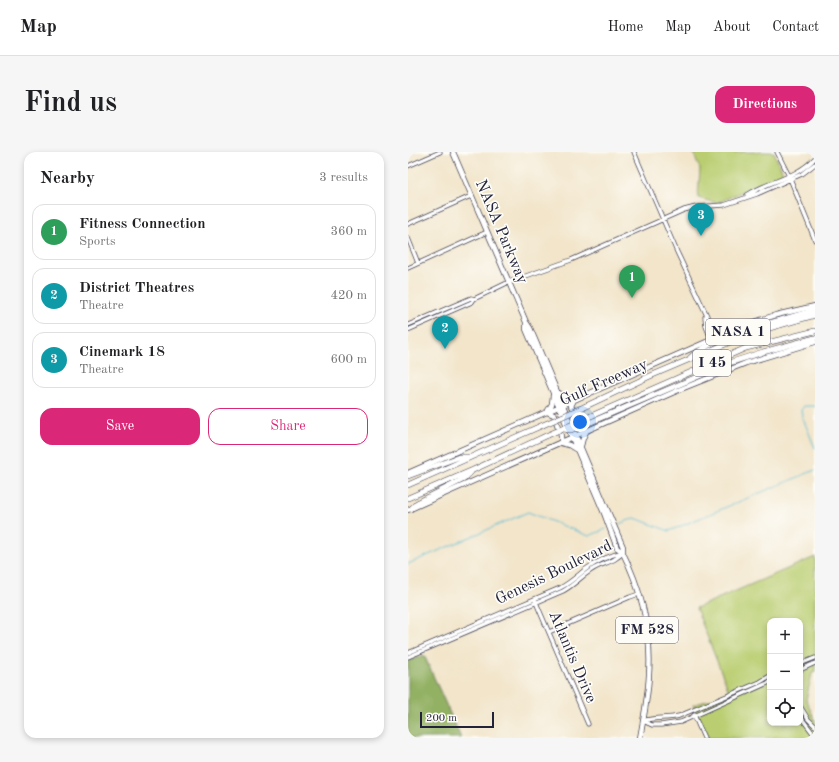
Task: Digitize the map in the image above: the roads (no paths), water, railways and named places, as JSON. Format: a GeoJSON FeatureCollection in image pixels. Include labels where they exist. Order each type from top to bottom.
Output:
{"type":"FeatureCollection","features":[{"type":"Feature","properties":{"kind":"highway","name":"NASA 1"},"geometry":{"type":"LineString","coordinates":[[689,360],[697,351],[726,337],[815,310]]}},
{"type":"Feature","properties":{"kind":"highway","name":"Gulf Freeway"},"geometry":{"type":"LineString","coordinates":[[408,485],[749,334],[815,315]]}},
{"type":"Feature","properties":{"kind":"highway","name":"Gulf Freeway"},"geometry":{"type":"LineString","coordinates":[[408,498],[746,348],[815,331]]}},
{"type":"Feature","properties":{"kind":"highway","name":"NASA 1"},"geometry":{"type":"LineString","coordinates":[[562,429],[571,430],[725,365],[763,352],[815,338]]}},
{"type":"Feature","properties":{"kind":"highway"},"geometry":{"type":"LineString","coordinates":[[408,476],[459,457],[472,457]]}},
{"type":"Feature","properties":{"kind":"highway"},"geometry":{"type":"LineString","coordinates":[[410,510],[417,504],[464,479],[473,470]]}},
{"type":"Feature","properties":{"kind":"main road","name":"NASA Parkway"},"geometry":{"type":"LineString","coordinates":[[453,152],[526,322],[530,328],[606,512],[623,547],[623,552],[639,594],[646,620],[650,659],[649,679],[643,721]]}},
{"type":"Feature","properties":{"kind":"main road"},"geometry":{"type":"LineString","coordinates":[[408,472],[561,406],[744,324],[815,306]]}},
{"type":"Feature","properties":{"kind":"main road"},"geometry":{"type":"LineString","coordinates":[[410,510],[587,430],[726,370],[815,342]]}},
{"type":"Feature","properties":{"kind":"main road"},"geometry":{"type":"LineString","coordinates":[[547,412],[556,393],[574,400]]}},
{"type":"Feature","properties":{"kind":"main road"},"geometry":{"type":"LineString","coordinates":[[574,400],[571,406],[582,428],[587,430]]}},
{"type":"Feature","properties":{"kind":"main road"},"geometry":{"type":"LineString","coordinates":[[547,412],[554,415],[561,436],[561,443]]}},
{"type":"Feature","properties":{"kind":"main road"},"geometry":{"type":"LineString","coordinates":[[561,443],[579,448],[587,430]]}},
{"type":"Feature","properties":{"kind":"main road","name":"NASA Parkway"},"geometry":{"type":"LineString","coordinates":[[606,512],[608,524],[617,548],[623,552]]}},
{"type":"Feature","properties":{"kind":"main road","name":"FM 528"},"geometry":{"type":"LineString","coordinates":[[640,738],[643,721]]}},
{"type":"Feature","properties":{"kind":"street"},"geometry":{"type":"LineString","coordinates":[[408,166],[440,152]]}},
{"type":"Feature","properties":{"kind":"street"},"geometry":{"type":"LineString","coordinates":[[634,152],[662,219],[717,337]]}},
{"type":"Feature","properties":{"kind":"street"},"geometry":{"type":"LineString","coordinates":[[777,152],[815,240]]}},
{"type":"Feature","properties":{"kind":"street"},"geometry":{"type":"LineString","coordinates":[[789,178],[809,165],[815,158]]}},
{"type":"Feature","properties":{"kind":"street"},"geometry":{"type":"LineString","coordinates":[[408,327],[472,302],[474,299],[509,282],[571,260],[689,208],[724,205],[742,198],[755,190],[802,174],[815,164]]}},
{"type":"Feature","properties":{"kind":"street"},"geometry":{"type":"LineString","coordinates":[[408,224],[471,196]]}},
{"type":"Feature","properties":{"kind":"street"},"geometry":{"type":"LineString","coordinates":[[408,268],[487,232]]}},
{"type":"Feature","properties":{"kind":"street"},"geometry":{"type":"LineString","coordinates":[[408,238],[418,264]]}},
{"type":"Feature","properties":{"kind":"street"},"geometry":{"type":"LineString","coordinates":[[705,314],[706,326],[711,339]]}},
{"type":"Feature","properties":{"kind":"street","name":"Genesis Boulevard"},"geometry":{"type":"LineString","coordinates":[[408,657],[535,600],[565,585],[594,564],[623,552]]}},
{"type":"Feature","properties":{"kind":"street"},"geometry":{"type":"LineString","coordinates":[[549,632],[639,594]]}},
{"type":"Feature","properties":{"kind":"street","name":"Atlantis Drive"},"geometry":{"type":"LineString","coordinates":[[535,600],[588,724]]}},
{"type":"Feature","properties":{"kind":"street","name":"Genesis Boulevard"},"geometry":{"type":"LineString","coordinates":[[408,653],[462,632]]}},
{"type":"Feature","properties":{"kind":"street"},"geometry":{"type":"LineString","coordinates":[[803,663],[815,658]]}},
{"type":"Feature","properties":{"kind":"street"},"geometry":{"type":"LineString","coordinates":[[803,669],[815,663]]}},
{"type":"Feature","properties":{"kind":"street"},"geometry":{"type":"LineString","coordinates":[[643,721],[673,718],[767,678]]}},
{"type":"Feature","properties":{"kind":"street"},"geometry":{"type":"LineString","coordinates":[[643,721],[652,725],[666,725],[681,722],[767,683]]}},
{"type":"Feature","properties":{"kind":"street"},"geometry":{"type":"LineString","coordinates":[[692,710],[704,738]]}},
{"type":"Feature","properties":{"kind":"street"},"geometry":{"type":"LineString","coordinates":[[803,710],[815,726]]}},
{"type":"Feature","properties":{"kind":"street"},"geometry":{"type":"LineString","coordinates":[[803,720],[815,736]]}},
{"type":"Feature","properties":{"kind":"waterway"},"geometry":{"type":"LineString","coordinates":[[815,406],[804,406],[801,410],[815,448]]}},
{"type":"Feature","properties":{"kind":"waterway"},"geometry":{"type":"LineString","coordinates":[[619,524],[635,518],[669,531],[815,470]]}},
{"type":"Feature","properties":{"kind":"waterway"},"geometry":{"type":"LineString","coordinates":[[408,564],[528,512],[589,536],[606,529]]}},
{"type":"Feature","properties":{"kind":"place","name":"Cinemark 18"},"geometry":{"type":"Point","coordinates":[701,236]}},
{"type":"Feature","properties":{"kind":"place","name":"Fitness Connection"},"geometry":{"type":"Point","coordinates":[632,298]}},
{"type":"Feature","properties":{"kind":"place","name":"District Theatres"},"geometry":{"type":"Point","coordinates":[445,349]}}]}
